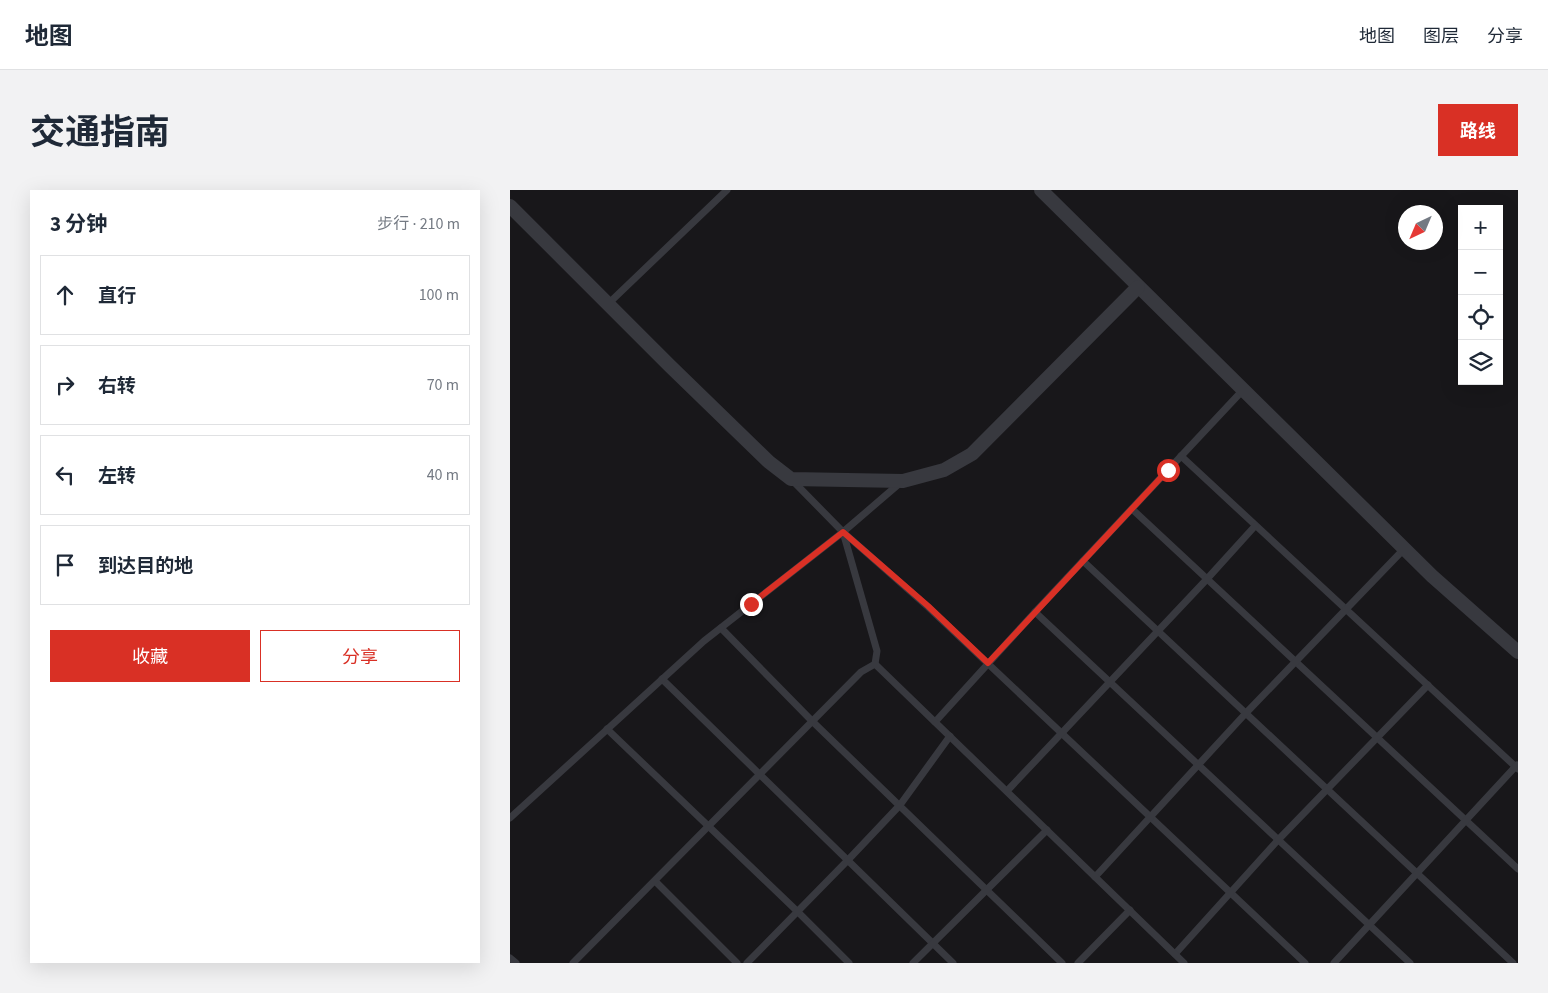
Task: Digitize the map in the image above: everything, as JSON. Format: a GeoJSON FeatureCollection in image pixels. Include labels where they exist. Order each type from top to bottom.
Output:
{"type":"FeatureCollection","features":[{"type":"Feature","properties":{"kind":"street"},"geometry":{"type":"LineString","coordinates":[[1041,190],[1404,549],[1518,652]]}},
{"type":"Feature","properties":{"kind":"street"},"geometry":{"type":"LineString","coordinates":[[510,206],[769,462],[791,479],[902,481],[944,470],[972,454],[1138,287]]}},
{"type":"Feature","properties":{"kind":"lane"},"geometry":{"type":"LineString","coordinates":[[608,304],[727,190]]}},
{"type":"Feature","properties":{"kind":"lane"},"geometry":{"type":"LineString","coordinates":[[935,722],[1035,612],[1243,390]]}},
{"type":"Feature","properties":{"kind":"lane"},"geometry":{"type":"LineString","coordinates":[[1181,456],[1428,686],[1517,766],[1334,963]]}},
{"type":"Feature","properties":{"kind":"lane"},"geometry":{"type":"LineString","coordinates":[[791,479],[843,532],[928,606],[1305,963]]}},
{"type":"Feature","properties":{"kind":"lane"},"geometry":{"type":"LineString","coordinates":[[510,818],[704,641],[843,532],[902,481]]}},
{"type":"Feature","properties":{"kind":"lane"},"geometry":{"type":"LineString","coordinates":[[1132,509],[1518,869]]}},
{"type":"Feature","properties":{"kind":"lane"},"geometry":{"type":"LineString","coordinates":[[1007,791],[1256,526]]}},
{"type":"Feature","properties":{"kind":"lane"},"geometry":{"type":"LineString","coordinates":[[843,532],[876,651],[875,664]]}},
{"type":"Feature","properties":{"kind":"lane"},"geometry":{"type":"LineString","coordinates":[[1095,877],[1246,713],[1404,549]]}},
{"type":"Feature","properties":{"kind":"lane"},"geometry":{"type":"LineString","coordinates":[[1083,561],[1513,963]]}},
{"type":"Feature","properties":{"kind":"lane"},"geometry":{"type":"LineString","coordinates":[[1035,612],[1410,963]]}},
{"type":"Feature","properties":{"kind":"lane"},"geometry":{"type":"LineString","coordinates":[[721,628],[812,721],[1062,963]]}},
{"type":"Feature","properties":{"kind":"lane"},"geometry":{"type":"LineString","coordinates":[[573,963],[861,672],[875,664]]}},
{"type":"Feature","properties":{"kind":"lane"},"geometry":{"type":"LineString","coordinates":[[875,664],[1184,963]]}},
{"type":"Feature","properties":{"kind":"lane"},"geometry":{"type":"LineString","coordinates":[[662,679],[954,963]]}},
{"type":"Feature","properties":{"kind":"lane"},"geometry":{"type":"LineString","coordinates":[[1175,954],[1278,840],[1428,686]]}},
{"type":"Feature","properties":{"kind":"lane"},"geometry":{"type":"LineString","coordinates":[[607,729],[849,963]]}},
{"type":"Feature","properties":{"kind":"lane"},"geometry":{"type":"LineString","coordinates":[[747,963],[900,806],[950,736]]}},
{"type":"Feature","properties":{"kind":"lane"},"geometry":{"type":"LineString","coordinates":[[913,963],[1046,830]]}},
{"type":"Feature","properties":{"kind":"lane"},"geometry":{"type":"LineString","coordinates":[[654,881],[737,963]]}},
{"type":"Feature","properties":{"kind":"lane"},"geometry":{"type":"LineString","coordinates":[[1078,963],[1130,910]]}},
{"type":"Feature","properties":{"kind":"lane"},"geometry":{"type":"LineString","coordinates":[[510,958],[516,963]]}},
{"type":"Feature","properties":{"kind":"route"},"geometry":{"type":"LineString","coordinates":[[751,604],[843,532],[928,606],[988,663],[1168,470]]}}]}
